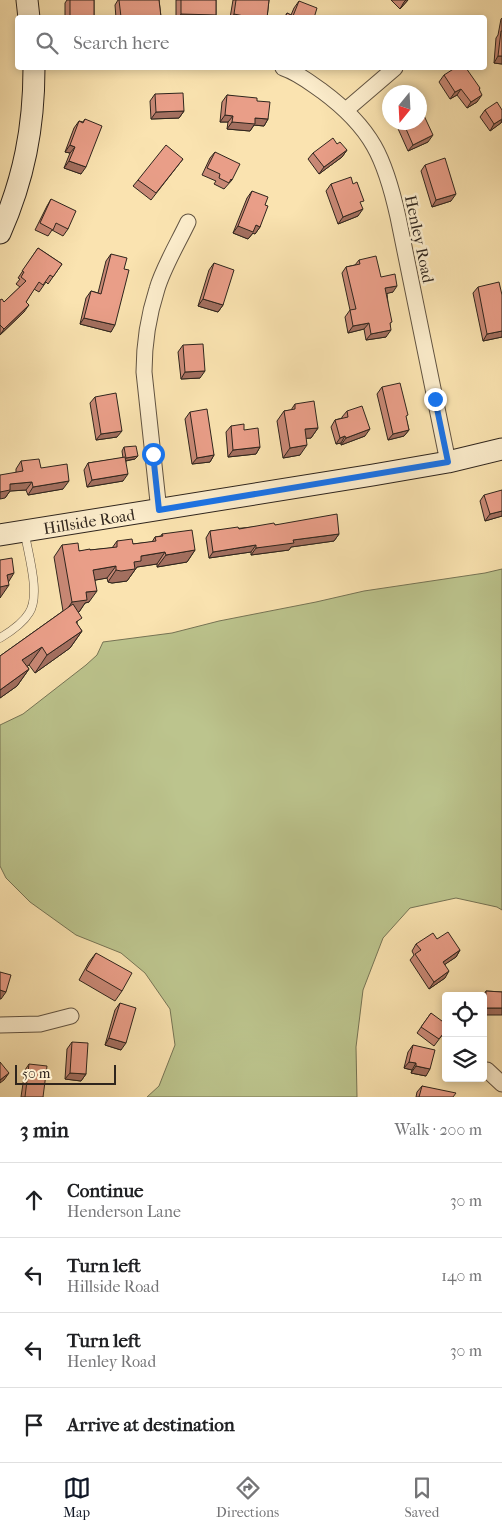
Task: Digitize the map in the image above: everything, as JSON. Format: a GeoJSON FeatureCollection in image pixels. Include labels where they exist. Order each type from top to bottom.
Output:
{"type":"FeatureCollection","features":[{"type":"Feature","properties":{"kind":"street"},"geometry":{"type":"LineString","coordinates":[[27,0],[29,15]]}},
{"type":"Feature","properties":{"kind":"street"},"geometry":{"type":"LineString","coordinates":[[0,234],[18,186],[28,149],[34,101],[34,70]]}},
{"type":"Feature","properties":{"kind":"street","name":"Henley Road"},"geometry":{"type":"LineString","coordinates":[[290,70],[296,72],[346,110],[370,138],[382,160],[391,184],[448,462]]}},
{"type":"Feature","properties":{"kind":"street"},"geometry":{"type":"LineString","coordinates":[[346,110],[393,70]]}},
{"type":"Feature","properties":{"kind":"street"},"geometry":{"type":"LineString","coordinates":[[159,510],[144,372],[145,336],[157,287],[188,222]]}},
{"type":"Feature","properties":{"kind":"street","name":"Hillside Road"},"geometry":{"type":"LineString","coordinates":[[0,535],[448,462],[502,449]]}},
{"type":"Feature","properties":{"kind":"street"},"geometry":{"type":"LineString","coordinates":[[0,1026],[40,1024],[71,1016]]}},
{"type":"Feature","properties":{"kind":"street"},"geometry":{"type":"LineString","coordinates":[[487,1070],[502,1084]]}},
{"type":"Feature","properties":{"kind":"lane"},"geometry":{"type":"LineString","coordinates":[[0,638],[29,614],[34,604],[34,592],[24,532]]}},
{"type":"Feature","properties":{"kind":"green space"},"geometry":{"type":"Polygon","coordinates":[[[502,569],[502,910],[497,907],[456,898],[410,908],[383,938],[363,990],[356,1047],[357,1097],[147,1097],[159,1086],[175,1045],[170,1009],[145,973],[121,953],[76,935],[30,902],[6,878],[0,866],[0,725],[23,714],[86,665],[97,655],[103,642],[172,633],[219,621],[364,591],[502,569]]]}},
{"type":"Feature","properties":{"kind":"building"},"geometry":{"type":"Polygon","coordinates":[[[70,0],[94,0],[94,15],[70,15],[70,0]]]}},
{"type":"Feature","properties":{"kind":"building"},"geometry":{"type":"Polygon","coordinates":[[[119,0],[159,0],[161,15],[121,15],[119,0]]]}},
{"type":"Feature","properties":{"kind":"building"},"geometry":{"type":"Polygon","coordinates":[[[181,0],[216,0],[216,15],[181,14],[181,0]]]}},
{"type":"Feature","properties":{"kind":"building"},"geometry":{"type":"Polygon","coordinates":[[[236,0],[269,0],[267,15],[234,14],[236,0]]]}},
{"type":"Feature","properties":{"kind":"building"},"geometry":{"type":"Polygon","coordinates":[[[299,1],[317,8],[315,15],[293,15],[299,1]]]}},
{"type":"Feature","properties":{"kind":"building"},"geometry":{"type":"Polygon","coordinates":[[[501,31],[502,56],[498,56],[501,31]]]}},
{"type":"Feature","properties":{"kind":"building"},"geometry":{"type":"Polygon","coordinates":[[[452,70],[467,70],[480,88],[482,95],[471,102],[461,89],[455,92],[444,75],[452,70]]]}},
{"type":"Feature","properties":{"kind":"building"},"geometry":{"type":"Polygon","coordinates":[[[183,93],[184,111],[156,112],[155,94],[183,93]]]}},
{"type":"Feature","properties":{"kind":"building"},"geometry":{"type":"Polygon","coordinates":[[[227,95],[257,98],[257,101],[270,102],[268,119],[255,118],[255,124],[232,122],[233,116],[225,115],[227,95]]]}},
{"type":"Feature","properties":{"kind":"building"},"geometry":{"type":"Polygon","coordinates":[[[497,102],[502,110],[502,119],[494,124],[485,110],[497,102]]]}},
{"type":"Feature","properties":{"kind":"building"},"geometry":{"type":"Polygon","coordinates":[[[85,119],[102,126],[86,167],[69,161],[75,147],[70,145],[79,121],[83,123],[85,119]]]}},
{"type":"Feature","properties":{"kind":"building"},"geometry":{"type":"Polygon","coordinates":[[[427,122],[433,135],[413,145],[406,130],[427,130],[427,122]]]}},
{"type":"Feature","properties":{"kind":"building"},"geometry":{"type":"Polygon","coordinates":[[[333,138],[337,144],[340,142],[347,150],[324,167],[313,153],[333,138]]]}},
{"type":"Feature","properties":{"kind":"building"},"geometry":{"type":"Polygon","coordinates":[[[166,145],[183,159],[156,193],[138,180],[166,145]]]}},
{"type":"Feature","properties":{"kind":"building"},"geometry":{"type":"Polygon","coordinates":[[[215,152],[240,164],[229,183],[219,178],[220,174],[207,168],[215,152]]]}},
{"type":"Feature","properties":{"kind":"building"},"geometry":{"type":"Polygon","coordinates":[[[445,158],[456,194],[436,200],[425,165],[445,158]]]}},
{"type":"Feature","properties":{"kind":"building"},"geometry":{"type":"Polygon","coordinates":[[[351,177],[353,184],[357,182],[364,201],[360,202],[363,209],[343,217],[331,184],[351,177]]]}},
{"type":"Feature","properties":{"kind":"building"},"geometry":{"type":"Polygon","coordinates":[[[252,191],[268,197],[265,205],[268,206],[260,227],[256,225],[253,232],[238,226],[252,191]]]}},
{"type":"Feature","properties":{"kind":"building"},"geometry":{"type":"Polygon","coordinates":[[[51,199],[76,211],[68,229],[56,223],[53,230],[40,223],[51,199]]]}},
{"type":"Feature","properties":{"kind":"building"},"geometry":{"type":"Polygon","coordinates":[[[38,248],[62,264],[53,277],[50,275],[43,285],[39,282],[26,302],[29,305],[4,329],[0,325],[0,300],[2,299],[4,302],[26,281],[21,277],[24,272],[22,271],[38,248]]]}},
{"type":"Feature","properties":{"kind":"building"},"geometry":{"type":"Polygon","coordinates":[[[111,254],[127,258],[124,269],[129,270],[115,325],[84,318],[91,291],[101,294],[111,254]]]}},
{"type":"Feature","properties":{"kind":"building"},"geometry":{"type":"Polygon","coordinates":[[[376,256],[381,277],[395,274],[397,286],[385,288],[392,322],[390,323],[391,330],[371,334],[369,323],[353,326],[350,310],[356,309],[346,267],[360,264],[359,260],[376,256]]]}},
{"type":"Feature","properties":{"kind":"building"},"geometry":{"type":"Polygon","coordinates":[[[214,263],[234,270],[223,305],[203,299],[214,263]]]}},
{"type":"Feature","properties":{"kind":"building"},"geometry":{"type":"Polygon","coordinates":[[[499,282],[502,295],[502,331],[487,334],[478,287],[499,282]]]}},
{"type":"Feature","properties":{"kind":"building"},"geometry":{"type":"Polygon","coordinates":[[[203,344],[205,371],[185,372],[183,345],[203,344]]]}},
{"type":"Feature","properties":{"kind":"building"},"geometry":{"type":"Polygon","coordinates":[[[400,383],[408,415],[406,416],[409,430],[393,434],[382,387],[400,383]]]}},
{"type":"Feature","properties":{"kind":"building"},"geometry":{"type":"Polygon","coordinates":[[[116,393],[122,431],[101,434],[95,397],[116,393]]]}},
{"type":"Feature","properties":{"kind":"building"},"geometry":{"type":"Polygon","coordinates":[[[314,401],[318,428],[305,429],[307,445],[290,448],[284,411],[295,409],[295,404],[314,401]]]}},
{"type":"Feature","properties":{"kind":"building"},"geometry":{"type":"Polygon","coordinates":[[[362,406],[370,429],[346,438],[345,436],[340,438],[335,420],[348,417],[347,411],[362,406]]]}},
{"type":"Feature","properties":{"kind":"building"},"geometry":{"type":"Polygon","coordinates":[[[207,409],[214,455],[197,458],[190,412],[207,409]]]}},
{"type":"Feature","properties":{"kind":"building"},"geometry":{"type":"Polygon","coordinates":[[[244,424],[244,430],[258,428],[260,447],[233,450],[231,426],[244,424]]]}},
{"type":"Feature","properties":{"kind":"building"},"geometry":{"type":"Polygon","coordinates":[[[136,446],[138,456],[126,458],[124,447],[136,446]]]}},
{"type":"Feature","properties":{"kind":"building"},"geometry":{"type":"Polygon","coordinates":[[[125,457],[128,474],[92,480],[88,463],[125,457]]]}},
{"type":"Feature","properties":{"kind":"building"},"geometry":{"type":"Polygon","coordinates":[[[39,459],[41,468],[67,464],[69,481],[33,487],[32,482],[10,484],[10,490],[0,492],[0,475],[23,471],[21,461],[39,459]]]}},
{"type":"Feature","properties":{"kind":"building"},"geometry":{"type":"Polygon","coordinates":[[[502,490],[502,511],[490,514],[484,495],[502,490]]]}},
{"type":"Feature","properties":{"kind":"building"},"geometry":{"type":"Polygon","coordinates":[[[337,514],[339,534],[293,540],[294,543],[256,548],[256,545],[213,552],[210,531],[238,527],[239,529],[274,523],[275,525],[337,514]]]}},
{"type":"Feature","properties":{"kind":"building"},"geometry":{"type":"Polygon","coordinates":[[[192,530],[195,550],[166,555],[165,552],[141,556],[141,561],[134,562],[135,569],[121,571],[116,570],[116,566],[93,570],[97,591],[86,592],[87,600],[72,602],[62,545],[78,543],[79,551],[117,547],[117,541],[132,539],[133,544],[156,541],[155,537],[163,536],[162,534],[192,530]]]}},
{"type":"Feature","properties":{"kind":"building"},"geometry":{"type":"Polygon","coordinates":[[[12,558],[14,573],[7,575],[9,585],[0,587],[0,560],[12,558]]]}},
{"type":"Feature","properties":{"kind":"building"},"geometry":{"type":"Polygon","coordinates":[[[73,604],[82,618],[76,622],[82,631],[47,655],[42,647],[22,660],[29,669],[0,690],[0,656],[73,604]]]}},
{"type":"Feature","properties":{"kind":"building"},"geometry":{"type":"Polygon","coordinates":[[[448,932],[460,950],[443,962],[449,971],[434,982],[415,954],[421,950],[416,944],[433,933],[437,939],[448,932]]]}},
{"type":"Feature","properties":{"kind":"building"},"geometry":{"type":"Polygon","coordinates":[[[96,953],[132,973],[122,991],[86,970],[96,953]]]}},
{"type":"Feature","properties":{"kind":"building"},"geometry":{"type":"Polygon","coordinates":[[[0,972],[11,975],[6,992],[0,990],[0,972]]]}},
{"type":"Feature","properties":{"kind":"building"},"geometry":{"type":"Polygon","coordinates":[[[486,992],[502,992],[502,1008],[487,1008],[486,992]]]}},
{"type":"Feature","properties":{"kind":"building"},"geometry":{"type":"Polygon","coordinates":[[[120,1003],[136,1008],[126,1043],[109,1038],[120,1003]]]}},
{"type":"Feature","properties":{"kind":"building"},"geometry":{"type":"Polygon","coordinates":[[[431,1013],[442,1021],[442,1035],[439,1039],[421,1027],[431,1013]]]}},
{"type":"Feature","properties":{"kind":"building"},"geometry":{"type":"Polygon","coordinates":[[[72,1042],[88,1043],[86,1074],[70,1073],[72,1042]]]}},
{"type":"Feature","properties":{"kind":"building"},"geometry":{"type":"Polygon","coordinates":[[[413,1045],[435,1050],[430,1069],[416,1066],[416,1063],[409,1062],[413,1045]]]}},
{"type":"Feature","properties":{"kind":"building"},"geometry":{"type":"Polygon","coordinates":[[[0,1062],[9,1073],[0,1080],[0,1062]]]}},
{"type":"Feature","properties":{"kind":"building"},"geometry":{"type":"Polygon","coordinates":[[[29,1064],[47,1066],[43,1097],[25,1097],[29,1064]]]}},
{"type":"Feature","properties":{"kind":"building"},"geometry":{"type":"Polygon","coordinates":[[[422,1086],[456,1093],[453,1097],[419,1097],[422,1086]]]}},
{"type":"Feature","properties":{"kind":"route"},"geometry":{"type":"LineString","coordinates":[[153,454],[159,510],[373,476],[448,462],[435,399]]}}]}
